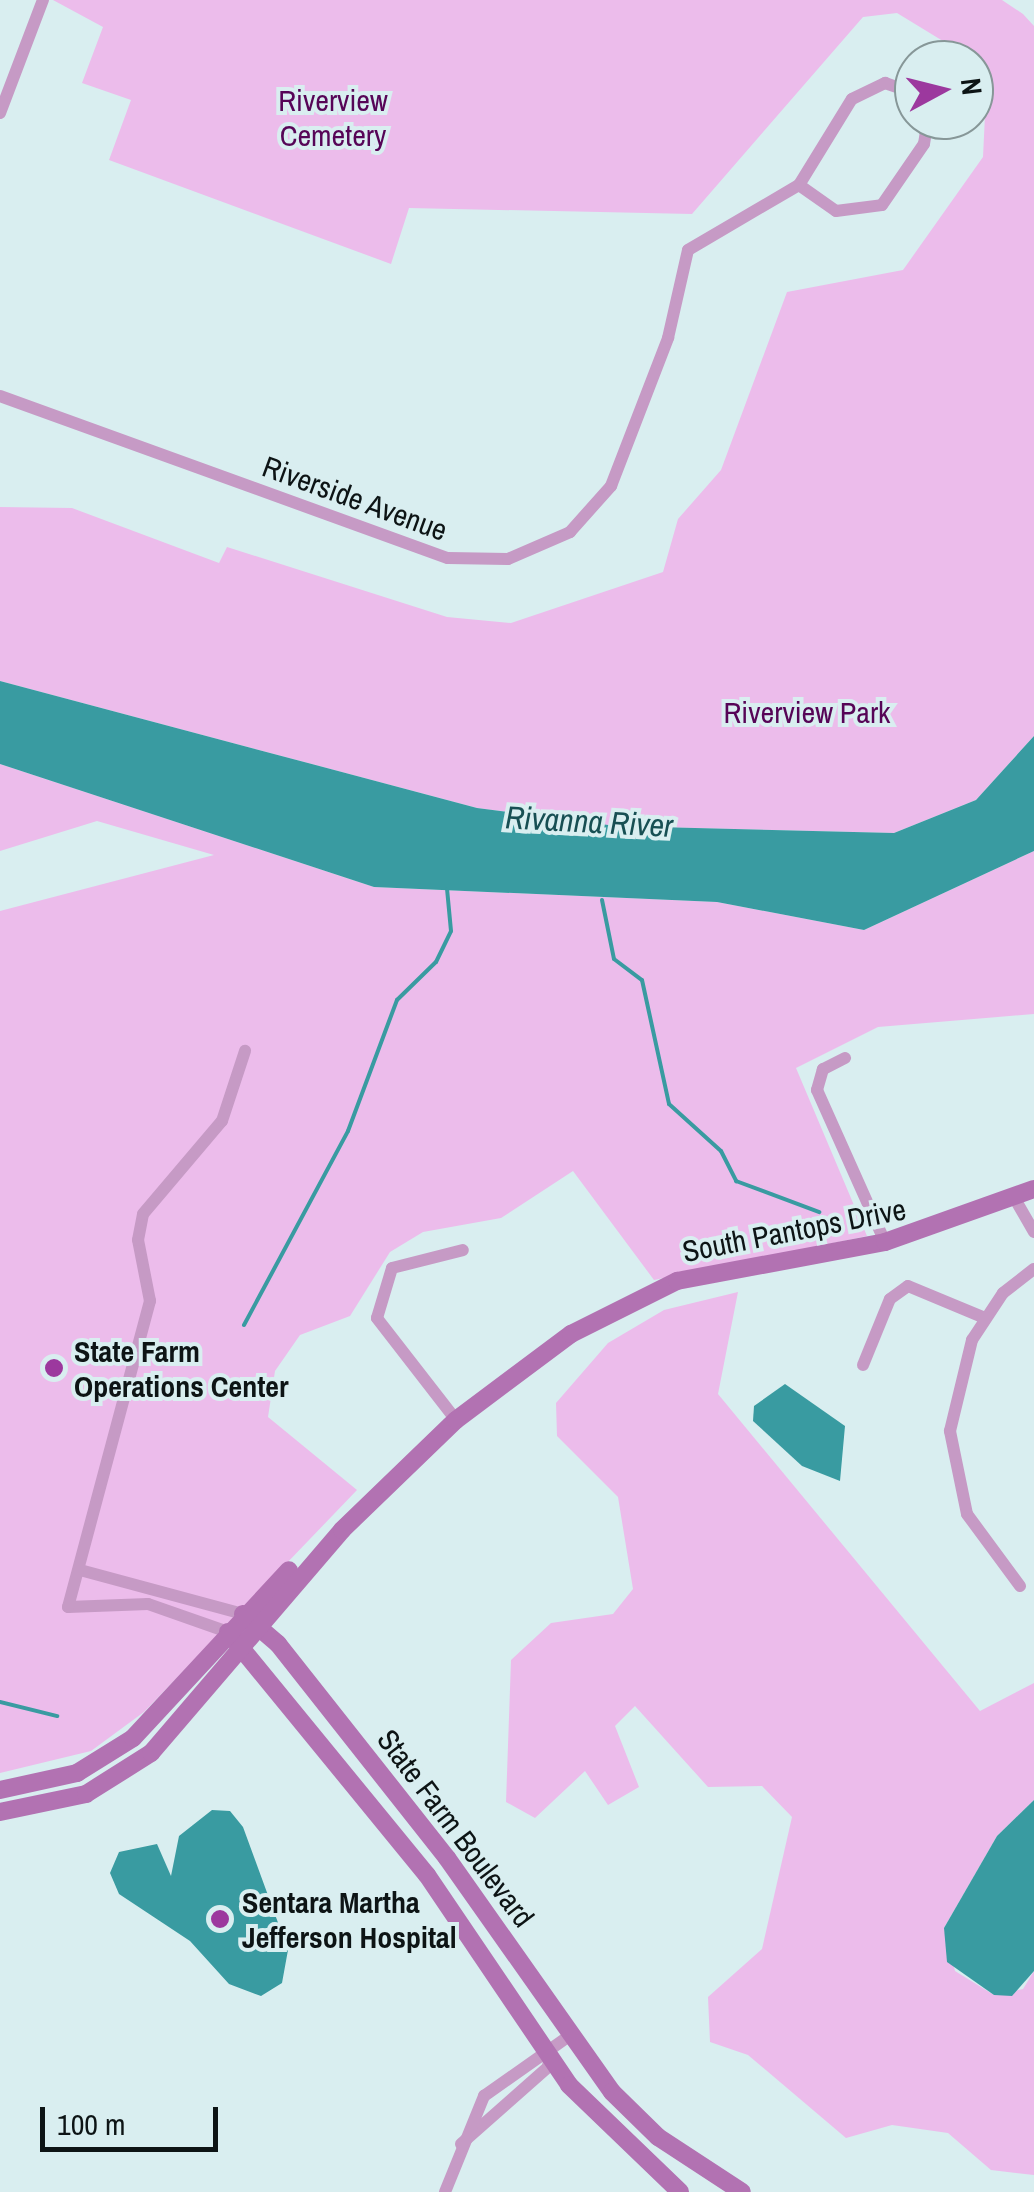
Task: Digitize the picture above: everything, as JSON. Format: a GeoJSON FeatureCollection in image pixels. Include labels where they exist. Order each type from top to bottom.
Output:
{"type":"FeatureCollection","features":[{"type":"Feature","properties":{"kind":"street"},"geometry":{"type":"LineString","coordinates":[[0,113],[43,0]]}},
{"type":"Feature","properties":{"kind":"street"},"geometry":{"type":"LineString","coordinates":[[894,86],[885,82],[852,99],[798,185],[836,211],[882,205],[925,140]]}},
{"type":"Feature","properties":{"kind":"street","name":"Riverside Avenue"},"geometry":{"type":"LineString","coordinates":[[0,396],[448,558],[508,559],[570,532],[610,486],[672,328],[688,250],[798,185]]}},
{"type":"Feature","properties":{"kind":"street"},"geometry":{"type":"LineString","coordinates":[[235,1638],[148,1604],[68,1607],[150,1301],[138,1240],[143,1214],[222,1121],[245,1051]]}},
{"type":"Feature","properties":{"kind":"street"},"geometry":{"type":"LineString","coordinates":[[845,1058],[822,1069],[818,1090],[885,1242]]}},
{"type":"Feature","properties":{"kind":"street"},"geometry":{"type":"LineString","coordinates":[[1028,1195],[1034,1232]]}},
{"type":"Feature","properties":{"kind":"street","name":"South Pantops Drive"},"geometry":{"type":"LineString","coordinates":[[235,1638],[249,1618],[456,1420],[538,1355],[646,1293],[710,1272],[885,1242],[1028,1195]]}},
{"type":"Feature","properties":{"kind":"street"},"geometry":{"type":"LineString","coordinates":[[456,1420],[377,1318],[392,1268],[463,1250]]}},
{"type":"Feature","properties":{"kind":"street"},"geometry":{"type":"LineString","coordinates":[[1020,1586],[976,1531],[951,1450],[956,1384],[985,1318],[1034,1269]]}},
{"type":"Feature","properties":{"kind":"street"},"geometry":{"type":"LineString","coordinates":[[863,1366],[890,1298],[908,1286],[985,1318]]}},
{"type":"Feature","properties":{"kind":"street"},"geometry":{"type":"LineString","coordinates":[[80,1570],[249,1618]]}},
{"type":"Feature","properties":{"kind":"street","name":"State Farm Boulevard"},"geometry":{"type":"LineString","coordinates":[[249,1618],[447,1858],[569,2036],[658,2138],[742,2192]]}},
{"type":"Feature","properties":{"kind":"street"},"geometry":{"type":"LineString","coordinates":[[0,1790],[77,1772],[133,1738],[235,1638]]}},
{"type":"Feature","properties":{"kind":"street"},"geometry":{"type":"LineString","coordinates":[[0,1812],[86,1794],[151,1753],[235,1638]]}},
{"type":"Feature","properties":{"kind":"street","name":"State Farm Boulevard"},"geometry":{"type":"LineString","coordinates":[[235,1638],[428,1875],[620,2144],[680,2192]]}},
{"type":"Feature","properties":{"kind":"street"},"geometry":{"type":"LineString","coordinates":[[445,2192],[461,2144],[484,2096],[536,2051],[550,2051],[569,2036]]}},
{"type":"Feature","properties":{"kind":"street"},"geometry":{"type":"LineString","coordinates":[[461,2144],[548,2067],[550,2051]]}},
{"type":"Feature","properties":{"kind":"green space"},"geometry":{"type":"Polygon","coordinates":[[[53,0],[1002,0],[1023,14],[1034,26],[1034,736],[976,800],[894,833],[616,826],[477,808],[0,681],[0,507],[72,508],[219,563],[227,547],[447,617],[511,623],[663,572],[678,519],[721,470],[787,292],[903,270],[983,157],[984,140],[994,140],[994,40],[941,40],[897,13],[863,17],[692,214],[409,208],[391,264],[109,160],[131,100],[82,83],[103,27],[53,0]]]}},
{"type":"Feature","properties":{"kind":"green space"},"geometry":{"type":"Polygon","coordinates":[[[0,764],[374,887],[717,902],[864,930],[1034,851],[1034,1014],[878,1027],[796,1068],[867,1236],[654,1280],[573,1171],[501,1218],[423,1232],[390,1252],[350,1316],[300,1335],[275,1371],[268,1417],[357,1490],[144,1712],[91,1751],[0,1773],[0,911],[214,855],[97,821],[0,851],[0,764]]]}},
{"type":"Feature","properties":{"kind":"green space"},"geometry":{"type":"Polygon","coordinates":[[[738,1292],[718,1394],[980,1711],[1034,1683],[1034,1800],[997,1836],[944,1928],[955,1971],[994,1995],[1023,1989],[1034,1971],[1034,2175],[991,2170],[948,2133],[892,2125],[846,2138],[748,2055],[710,2042],[708,1997],[762,1949],[792,1817],[762,1786],[708,1787],[635,1706],[615,1726],[639,1787],[608,1805],[585,1771],[535,1818],[506,1802],[511,1660],[551,1623],[613,1614],[633,1589],[618,1497],[557,1436],[556,1403],[608,1343],[664,1310],[738,1292]]]}},
{"type":"Feature","properties":{"kind":"water"},"geometry":{"type":"Polygon","coordinates":[[[0,681],[477,808],[616,826],[894,833],[976,800],[1034,736],[1034,851],[864,930],[717,902],[374,887],[0,764],[0,681]]]}},
{"type":"Feature","properties":{"kind":"water"},"geometry":{"type":"Polygon","coordinates":[[[785,1384],[845,1426],[840,1481],[802,1466],[753,1421],[754,1406],[785,1384]]]}},
{"type":"Feature","properties":{"kind":"water"},"geometry":{"type":"Polygon","coordinates":[[[1034,1800],[1034,1971],[1012,1996],[994,1995],[947,1962],[944,1928],[997,1836],[1034,1800]]]}},
{"type":"Feature","properties":{"kind":"water"},"geometry":{"type":"Polygon","coordinates":[[[212,1810],[230,1811],[243,1827],[288,1950],[282,1983],[261,1996],[229,1984],[190,1941],[119,1894],[110,1873],[119,1852],[157,1844],[171,1876],[179,1836],[212,1810]]]}},
{"type":"Feature","properties":{"kind":"waterway"},"geometry":{"type":"LineString","coordinates":[[244,1325],[348,1131],[397,1000],[436,962],[451,931],[447,889]]}},
{"type":"Feature","properties":{"kind":"waterway"},"geometry":{"type":"LineString","coordinates":[[602,900],[614,959],[642,980],[669,1104],[721,1151],[736,1181],[819,1212]]}},
{"type":"Feature","properties":{"kind":"waterway"},"geometry":{"type":"LineString","coordinates":[[0,1702],[57,1716]]}},
{"type":"Feature","properties":{"kind":"place","name":"State Farm Operations Center"},"geometry":{"type":"Point","coordinates":[54,1368]}},
{"type":"Feature","properties":{"kind":"place","name":"Sentara Martha Jefferson Hospital"},"geometry":{"type":"Point","coordinates":[220,1919]}},
{"type":"Feature","properties":{"kind":"park label","name":"Riverview Cemetery"},"geometry":{"type":"Point","coordinates":[333,117]}},
{"type":"Feature","properties":{"kind":"park label","name":"Riverview Park"},"geometry":{"type":"Point","coordinates":[807,712]}},
{"type":"Feature","properties":{"kind":"water label","name":"Rivanna River"},"geometry":{"type":"Point","coordinates":[589,822]}}]}
